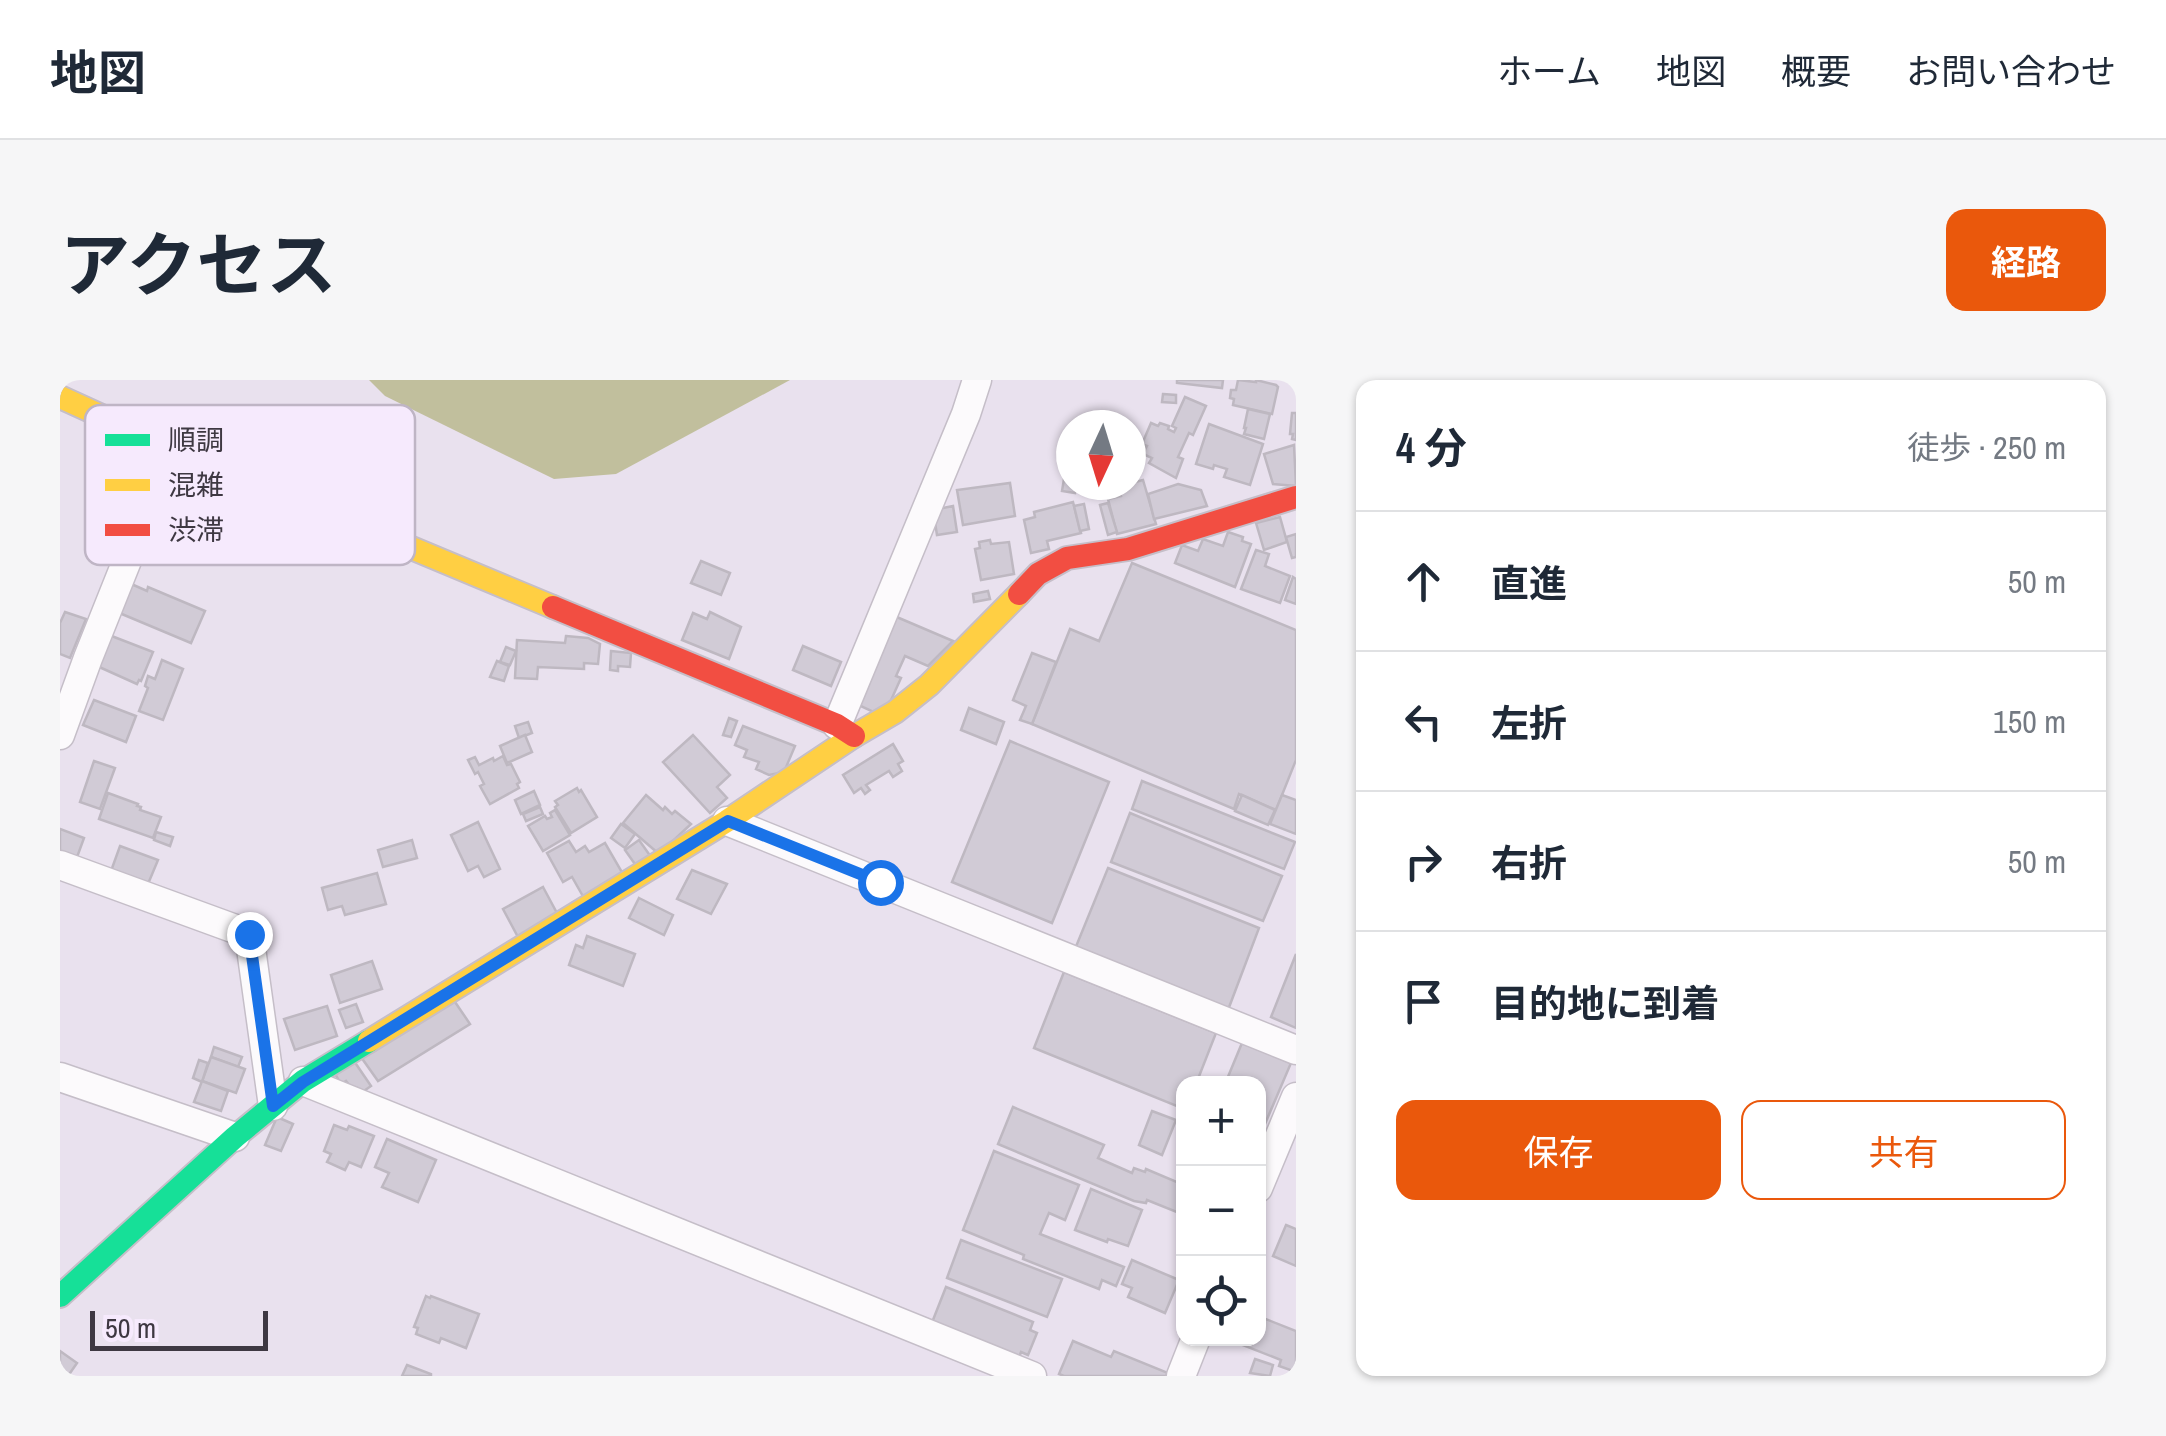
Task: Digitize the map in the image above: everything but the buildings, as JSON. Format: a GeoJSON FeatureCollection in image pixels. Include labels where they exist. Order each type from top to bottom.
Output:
{"type":"FeatureCollection","features":[{"type":"Feature","properties":{"kind":"street"},"geometry":{"type":"LineString","coordinates":[[845,731],[977,380]]}},
{"type":"Feature","properties":{"kind":"street"},"geometry":{"type":"LineString","coordinates":[[60,397],[85,408]]}},
{"type":"Feature","properties":{"kind":"street"},"geometry":{"type":"LineString","coordinates":[[60,1296],[235,1137],[303,1082],[728,821],[845,731],[896,712],[1051,565],[1066,558],[1128,549],[1296,497]]}},
{"type":"Feature","properties":{"kind":"street"},"geometry":{"type":"LineString","coordinates":[[415,550],[845,731]]}},
{"type":"Feature","properties":{"kind":"street"},"geometry":{"type":"LineString","coordinates":[[60,735],[125,565]]}},
{"type":"Feature","properties":{"kind":"street"},"geometry":{"type":"LineString","coordinates":[[728,821],[1296,1050]]}},
{"type":"Feature","properties":{"kind":"street"},"geometry":{"type":"LineString","coordinates":[[60,865],[249,934],[273,1106]]}},
{"type":"Feature","properties":{"kind":"street"},"geometry":{"type":"LineString","coordinates":[[60,1078],[235,1137]]}},
{"type":"Feature","properties":{"kind":"street"},"geometry":{"type":"LineString","coordinates":[[303,1082],[1032,1376]]}},
{"type":"Feature","properties":{"kind":"street"},"geometry":{"type":"LineString","coordinates":[[1266,1169],[1296,1097]]}},
{"type":"Feature","properties":{"kind":"street"},"geometry":{"type":"LineString","coordinates":[[1181,1376],[1193,1346]]}},
{"type":"Feature","properties":{"kind":"shaded area"},"geometry":{"type":"Polygon","coordinates":[[[369,380],[790,380],[616,474],[554,479],[415,411],[415,405],[403,405],[385,396],[369,380]]]}},
{"type":"Feature","properties":{"kind":"traffic: fast"},"geometry":{"type":"LineString","coordinates":[[60,1296],[235,1137],[303,1081],[369,1041]]}},
{"type":"Feature","properties":{"kind":"traffic: slow"},"geometry":{"type":"LineString","coordinates":[[60,397],[85,408]]}},
{"type":"Feature","properties":{"kind":"traffic: slow"},"geometry":{"type":"LineString","coordinates":[[415,549],[553,607]]}},
{"type":"Feature","properties":{"kind":"traffic: slow"},"geometry":{"type":"LineString","coordinates":[[369,1041],[727,821],[895,712],[929,685],[1019,594]]}},
{"type":"Feature","properties":{"kind":"traffic: jam"},"geometry":{"type":"LineString","coordinates":[[1019,594],[1038,574],[1067,558],[1128,549],[1296,497]]}},
{"type":"Feature","properties":{"kind":"traffic: jam"},"geometry":{"type":"LineString","coordinates":[[553,607],[837,725],[854,736]]}},
{"type":"Feature","properties":{"kind":"route"},"geometry":{"type":"LineString","coordinates":[[249,934],[273,1106],[303,1082],[728,821],[880,882]]}}]}
